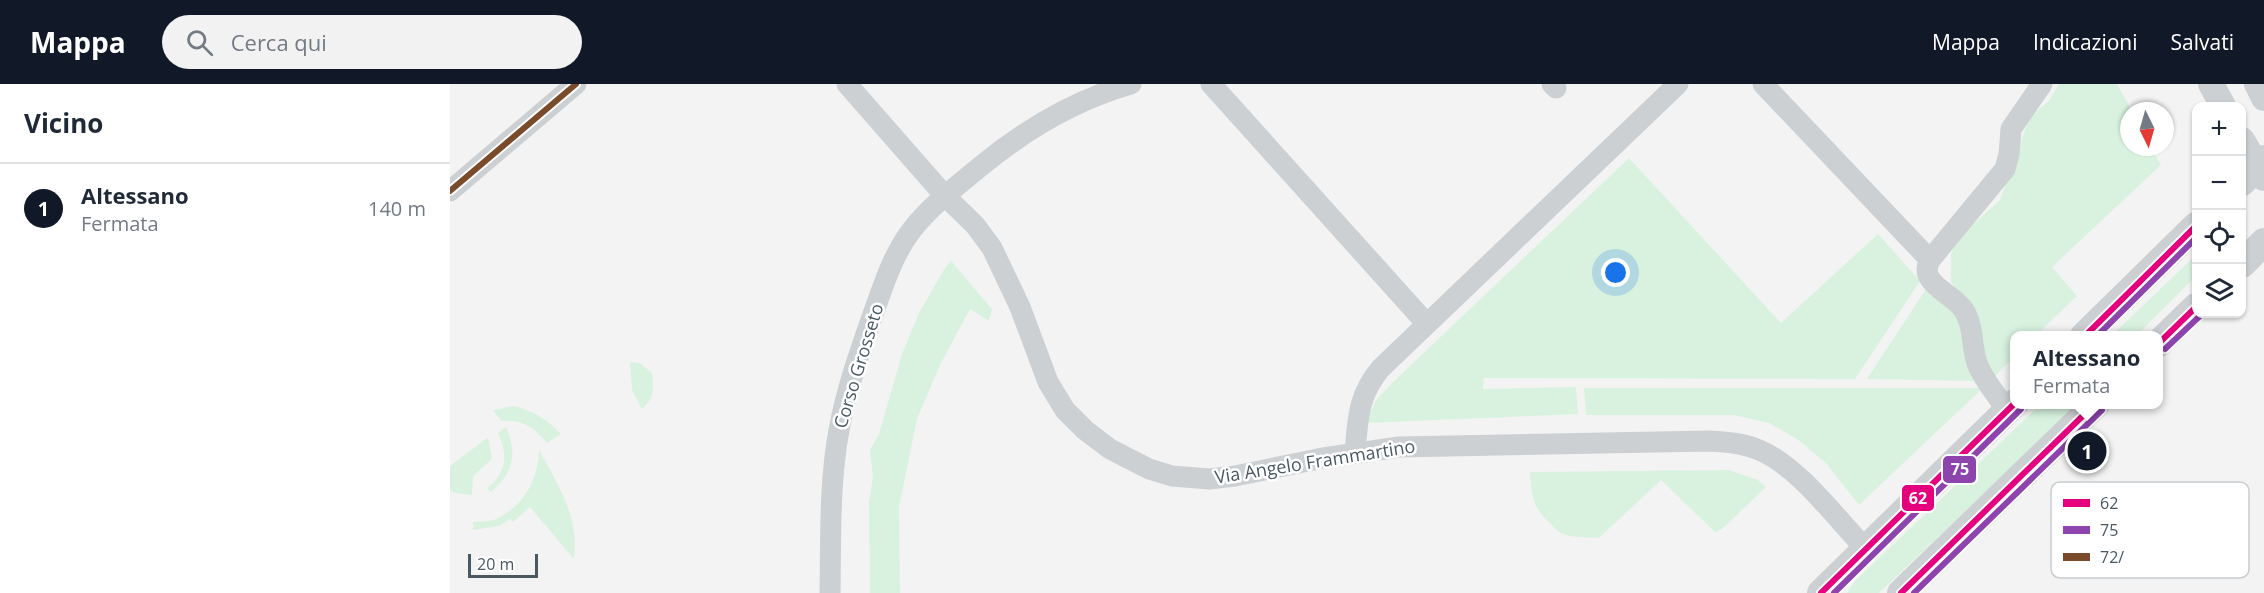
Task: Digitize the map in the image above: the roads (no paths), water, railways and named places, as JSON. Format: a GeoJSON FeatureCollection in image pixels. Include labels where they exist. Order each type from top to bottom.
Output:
{"type":"FeatureCollection","features":[{"type":"Feature","properties":{"kind":"main road"},"geometry":{"type":"LineString","coordinates":[[2089,331],[2192,230]]}},
{"type":"Feature","properties":{"kind":"main road"},"geometry":{"type":"LineString","coordinates":[[2246,259],[2264,242]]}},
{"type":"Feature","properties":{"kind":"main road"},"geometry":{"type":"LineString","coordinates":[[2163,340],[2192,311]]}},
{"type":"Feature","properties":{"kind":"main road"},"geometry":{"type":"LineString","coordinates":[[1821,593],[2010,407]]}},
{"type":"Feature","properties":{"kind":"main road"},"geometry":{"type":"LineString","coordinates":[[1901,593],[2092,409]]}},
{"type":"Feature","properties":{"kind":"street"},"geometry":{"type":"LineString","coordinates":[[450,191],[576,84]]}},
{"type":"Feature","properties":{"kind":"street","name":"Via Angelo Frammartino"},"geometry":{"type":"LineString","coordinates":[[847,84],[945,196],[975,225],[996,254],[1053,391],[1065,410],[1085,430],[1110,448],[1149,469],[1173,476],[1203,479],[1235,476],[1355,453],[1435,445],[1708,441],[1734,443],[1762,451],[1790,470],[1865,548]]}},
{"type":"Feature","properties":{"kind":"street","name":"Corso Grosseto"},"geometry":{"type":"LineString","coordinates":[[831,593],[831,515],[838,432],[850,382],[893,260],[910,232],[945,196],[996,154],[1034,126],[1085,100],[1131,84]]}},
{"type":"Feature","properties":{"kind":"street"},"geometry":{"type":"LineString","coordinates":[[1211,84],[1426,323]]}},
{"type":"Feature","properties":{"kind":"street"},"geometry":{"type":"LineString","coordinates":[[1355,453],[1359,411],[1364,393],[1381,368],[1677,84]]}},
{"type":"Feature","properties":{"kind":"street"},"geometry":{"type":"LineString","coordinates":[[1763,84],[1930,260]]}},
{"type":"Feature","properties":{"kind":"street"},"geometry":{"type":"LineString","coordinates":[[2010,405],[1978,367],[1970,324],[1965,312],[1953,298],[1928,278],[1926,268],[1930,260],[2005,169],[2011,129],[2042,84]]}},
{"type":"Feature","properties":{"kind":"street"},"geometry":{"type":"LineString","coordinates":[[2211,84],[2221,102]]}},
{"type":"Feature","properties":{"kind":"street"},"geometry":{"type":"LineString","coordinates":[[2257,84],[2264,98]]}},
{"type":"Feature","properties":{"kind":"street"},"geometry":{"type":"LineString","coordinates":[[2246,150],[2257,171]]}},
{"type":"Feature","properties":{"kind":"place","name":"Altessano"},"geometry":{"type":"Point","coordinates":[2087,451]}}]}
